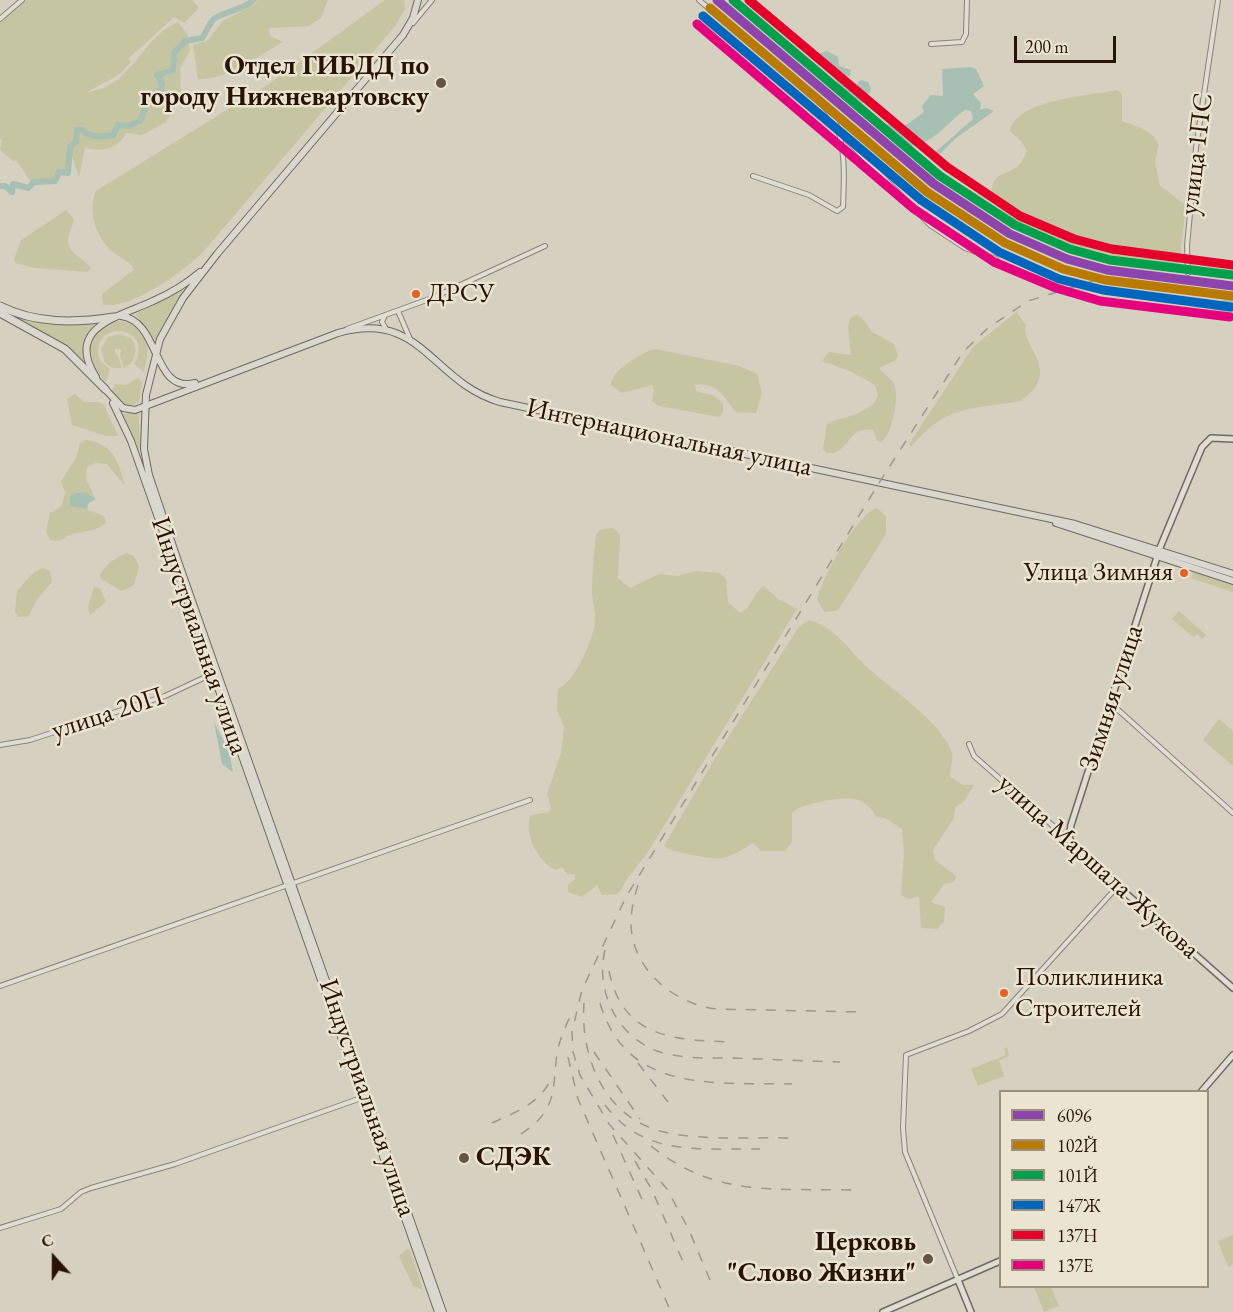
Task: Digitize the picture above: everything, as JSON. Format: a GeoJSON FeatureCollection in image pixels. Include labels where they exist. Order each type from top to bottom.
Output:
{"type":"FeatureCollection","features":[{"type":"Feature","properties":{"kind":"highway"},"geometry":{"type":"LineString","coordinates":[[0,306],[23,316],[50,321],[114,317]]}},
{"type":"Feature","properties":{"kind":"highway"},"geometry":{"type":"LineString","coordinates":[[0,313],[65,349],[105,390]]}},
{"type":"Feature","properties":{"kind":"main road"},"geometry":{"type":"LineString","coordinates":[[219,376],[132,410],[123,408],[105,390],[96,376],[87,359],[88,342],[97,327],[178,288],[201,271],[402,35],[413,18],[418,0]]}},
{"type":"Feature","properties":{"kind":"main road"},"geometry":{"type":"LineString","coordinates":[[144,406],[156,351],[175,310],[217,254]]}},
{"type":"Feature","properties":{"kind":"main road"},"geometry":{"type":"LineString","coordinates":[[114,317],[127,317],[139,324],[156,351],[167,375],[178,383],[187,385],[219,376]]}},
{"type":"Feature","properties":{"kind":"main road","name":"Интернациональная улица"},"geometry":{"type":"LineString","coordinates":[[219,376],[338,333],[361,327],[386,329],[410,339],[464,385],[495,400],[1020,513],[1158,553],[1221,574],[1233,581]]}},
{"type":"Feature","properties":{"kind":"main road","name":"Индустриальная улица"},"geometry":{"type":"LineString","coordinates":[[105,390],[131,441],[212,674],[289,884]]}},
{"type":"Feature","properties":{"kind":"main road","name":"Индустриальная улица"},"geometry":{"type":"LineString","coordinates":[[144,406],[144,449],[149,475],[438,1312]]}},
{"type":"Feature","properties":{"kind":"main road","name":"Зимняя улица"},"geometry":{"type":"LineString","coordinates":[[1070,841],[1071,825],[1158,553],[1202,447],[1210,438],[1233,439]]}},
{"type":"Feature","properties":{"kind":"main road","name":"Интернациональная улица"},"geometry":{"type":"LineString","coordinates":[[1221,574],[1233,574]]}},
{"type":"Feature","properties":{"kind":"main road","name":"улица Маршала Жукова"},"geometry":{"type":"LineString","coordinates":[[1070,841],[1077,850],[1233,988]]}},
{"type":"Feature","properties":{"kind":"main road"},"geometry":{"type":"LineString","coordinates":[[1203,1090],[1233,1055]]}},
{"type":"Feature","properties":{"kind":"main road","name":"Индустриальная улица"},"geometry":{"type":"LineString","coordinates":[[364,1096],[443,1312]]}},
{"type":"Feature","properties":{"kind":"main road"},"geometry":{"type":"LineString","coordinates":[[883,1312],[999,1261]]}},
{"type":"Feature","properties":{"kind":"main road"},"geometry":{"type":"LineString","coordinates":[[958,1280],[971,1312]]}},
{"type":"Feature","properties":{"kind":"street"},"geometry":{"type":"LineString","coordinates":[[0,19],[22,0]]}},
{"type":"Feature","properties":{"kind":"street"},"geometry":{"type":"LineString","coordinates":[[402,35],[432,0]]}},
{"type":"Feature","properties":{"kind":"street"},"geometry":{"type":"LineString","coordinates":[[699,0],[819,102],[834,120],[844,170],[843,207],[840,211],[808,195],[753,176]]}},
{"type":"Feature","properties":{"kind":"street"},"geometry":{"type":"LineString","coordinates":[[931,44],[944,45],[962,42],[966,34],[966,0]]}},
{"type":"Feature","properties":{"kind":"street","name":"улица 1ПС"},"geometry":{"type":"LineString","coordinates":[[1188,273],[1187,246],[1196,148],[1218,0]]}},
{"type":"Feature","properties":{"kind":"street"},"geometry":{"type":"LineString","coordinates":[[838,131],[930,225],[965,248],[996,259]]}},
{"type":"Feature","properties":{"kind":"street"},"geometry":{"type":"LineString","coordinates":[[338,333],[432,298],[545,246]]}},
{"type":"Feature","properties":{"kind":"street"},"geometry":{"type":"LineString","coordinates":[[398,311],[410,339]]}},
{"type":"Feature","properties":{"kind":"street"},"geometry":{"type":"LineString","coordinates":[[386,315],[382,320],[386,329]]}},
{"type":"Feature","properties":{"kind":"street"},"geometry":{"type":"LineString","coordinates":[[398,333],[405,328]]}},
{"type":"Feature","properties":{"kind":"street","name":"улица 20П"},"geometry":{"type":"LineString","coordinates":[[0,745],[30,740],[165,696],[212,674]]}},
{"type":"Feature","properties":{"kind":"street"},"geometry":{"type":"LineString","coordinates":[[1109,705],[1116,708],[1233,813]]}},
{"type":"Feature","properties":{"kind":"street","name":"улица Маршала Жукова"},"geometry":{"type":"LineString","coordinates":[[969,744],[974,756],[1070,841]]}},
{"type":"Feature","properties":{"kind":"street"},"geometry":{"type":"LineString","coordinates":[[0,986],[530,800]]}},
{"type":"Feature","properties":{"kind":"street"},"geometry":{"type":"LineString","coordinates":[[1058,829],[1071,825]]}},
{"type":"Feature","properties":{"kind":"street"},"geometry":{"type":"LineString","coordinates":[[1063,834],[1071,825]]}},
{"type":"Feature","properties":{"kind":"street"},"geometry":{"type":"LineString","coordinates":[[958,1280],[905,1152],[903,1128],[906,1055],[969,1031],[1004,1012],[1118,886]]}},
{"type":"Feature","properties":{"kind":"street"},"geometry":{"type":"LineString","coordinates":[[0,1227],[61,1209],[85,1190],[175,1164],[364,1096]]}},
{"type":"Feature","properties":{"kind":"shaded area"},"geometry":{"type":"Polygon","coordinates":[[[26,0],[192,0],[199,8],[184,23],[174,17],[128,59],[131,62],[120,74],[87,92],[103,88],[115,81],[126,72],[154,39],[165,29],[178,22],[187,34],[190,50],[180,69],[181,96],[166,122],[142,135],[126,133],[118,143],[108,148],[97,150],[85,147],[79,177],[69,147],[67,170],[56,172],[53,179],[31,182],[16,160],[13,161],[0,150],[2,140],[0,139],[0,23],[26,0]]]}},
{"type":"Feature","properties":{"kind":"shaded area"},"geometry":{"type":"Polygon","coordinates":[[[257,0],[328,0],[321,18],[308,26],[269,28],[270,36],[283,42],[230,72],[208,79],[198,79],[193,45],[207,41],[223,21],[255,4],[257,0]]]}},
{"type":"Feature","properties":{"kind":"shaded area"},"geometry":{"type":"Polygon","coordinates":[[[385,0],[404,0],[405,9],[396,25],[204,251],[171,278],[143,295],[115,305],[103,305],[102,294],[134,270],[130,264],[109,249],[100,236],[93,213],[96,191],[272,82],[385,0]]]}},
{"type":"Feature","properties":{"kind":"shaded area"},"geometry":{"type":"Polygon","coordinates":[[[827,51],[838,57],[839,66],[851,70],[850,76],[840,75],[861,97],[864,96],[857,84],[860,80],[868,82],[871,89],[866,101],[862,103],[845,92],[828,70],[818,65],[822,60],[830,64],[818,54],[827,51]]]}},
{"type":"Feature","properties":{"kind":"shaded area"},"geometry":{"type":"Polygon","coordinates":[[[970,67],[976,69],[984,86],[973,94],[981,103],[980,110],[986,108],[994,111],[956,138],[937,157],[933,154],[973,119],[971,111],[965,110],[927,141],[912,146],[886,127],[885,124],[905,126],[924,112],[922,106],[931,95],[943,96],[942,69],[970,67]]]}},
{"type":"Feature","properties":{"kind":"shaded area"},"geometry":{"type":"Polygon","coordinates":[[[1117,90],[1122,94],[1122,121],[1148,132],[1159,145],[1155,162],[1160,186],[1186,205],[1179,265],[1130,261],[1080,250],[1032,230],[992,202],[993,184],[996,179],[1020,164],[1027,151],[1021,141],[1010,131],[1015,120],[1026,112],[1056,101],[1117,90]]]}},
{"type":"Feature","properties":{"kind":"shaded area"},"geometry":{"type":"Polygon","coordinates":[[[66,210],[74,219],[68,243],[76,255],[91,267],[88,272],[35,268],[15,263],[14,259],[21,240],[66,210]]]}},
{"type":"Feature","properties":{"kind":"shaded area"},"geometry":{"type":"Polygon","coordinates":[[[183,290],[157,339],[155,340],[135,314],[183,290]]]}},
{"type":"Feature","properties":{"kind":"shaded area"},"geometry":{"type":"Polygon","coordinates":[[[1233,295],[1233,314],[1211,309],[1209,304],[1212,302],[1220,303],[1233,295]]]}},
{"type":"Feature","properties":{"kind":"shaded area"},"geometry":{"type":"Polygon","coordinates":[[[0,308],[37,319],[61,322],[100,321],[85,338],[85,363],[62,344],[0,308]]]}},
{"type":"Feature","properties":{"kind":"shaded area"},"geometry":{"type":"Polygon","coordinates":[[[1016,312],[1026,325],[1028,342],[1040,369],[1039,379],[1034,389],[1021,401],[973,408],[948,416],[924,433],[911,447],[909,444],[973,347],[1016,312]]]}},
{"type":"Feature","properties":{"kind":"shaded area"},"geometry":{"type":"Polygon","coordinates":[[[857,315],[872,332],[894,344],[898,355],[896,360],[879,368],[893,382],[895,388],[894,413],[889,430],[882,442],[877,441],[873,430],[864,430],[853,436],[840,450],[826,453],[823,449],[827,424],[863,411],[878,396],[875,385],[852,372],[822,361],[829,352],[851,355],[848,326],[851,317],[857,315]]]}},
{"type":"Feature","properties":{"kind":"shaded area"},"geometry":{"type":"Polygon","coordinates":[[[122,321],[138,327],[149,344],[144,372],[134,364],[139,352],[138,343],[125,332],[116,331],[107,334],[101,340],[98,350],[101,361],[110,369],[106,382],[94,363],[90,344],[99,328],[108,323],[122,321]]]}},
{"type":"Feature","properties":{"kind":"shaded area"},"geometry":{"type":"Polygon","coordinates":[[[120,334],[131,338],[135,346],[135,355],[134,359],[124,368],[120,356],[121,350],[115,349],[122,368],[113,368],[105,363],[101,349],[108,337],[120,334]]]}},
{"type":"Feature","properties":{"kind":"shaded area"},"geometry":{"type":"Polygon","coordinates":[[[656,349],[739,366],[757,374],[762,393],[756,413],[736,412],[719,391],[709,385],[695,385],[696,391],[714,396],[723,403],[723,412],[719,417],[659,406],[652,401],[654,390],[652,385],[622,393],[611,385],[616,374],[629,362],[656,349]]]}},
{"type":"Feature","properties":{"kind":"shaded area"},"geometry":{"type":"Polygon","coordinates":[[[138,378],[142,382],[139,401],[131,406],[123,405],[112,391],[115,384],[126,385],[138,378]]]}},
{"type":"Feature","properties":{"kind":"shaded area"},"geometry":{"type":"Polygon","coordinates":[[[75,394],[84,402],[99,402],[104,405],[118,436],[106,436],[72,425],[67,399],[75,394]]]}},
{"type":"Feature","properties":{"kind":"shaded area"},"geometry":{"type":"Polygon","coordinates":[[[139,412],[140,448],[139,450],[123,414],[139,412]]]}},
{"type":"Feature","properties":{"kind":"shaded area"},"geometry":{"type":"Polygon","coordinates":[[[85,440],[108,449],[117,461],[125,486],[107,464],[96,463],[87,467],[86,478],[95,498],[86,493],[75,493],[68,505],[86,509],[88,506],[88,510],[104,516],[106,523],[99,528],[69,535],[61,540],[50,540],[46,531],[50,513],[61,507],[65,493],[61,481],[76,458],[80,443],[85,440]]]}},
{"type":"Feature","properties":{"kind":"shaded area"},"geometry":{"type":"Polygon","coordinates":[[[75,493],[87,493],[96,499],[89,503],[86,509],[69,506],[70,497],[75,493]]]}},
{"type":"Feature","properties":{"kind":"shaded area"},"geometry":{"type":"Polygon","coordinates":[[[877,508],[886,516],[886,534],[841,606],[836,611],[824,612],[817,599],[825,577],[841,548],[860,522],[877,508]]]}},
{"type":"Feature","properties":{"kind":"shaded area"},"geometry":{"type":"Polygon","coordinates":[[[612,528],[618,532],[620,538],[618,578],[630,588],[659,574],[678,576],[695,571],[720,573],[726,579],[728,602],[740,613],[747,608],[757,592],[764,586],[778,599],[797,609],[648,852],[626,880],[622,889],[617,894],[602,895],[597,885],[582,897],[568,892],[568,885],[575,879],[575,874],[567,874],[562,867],[556,870],[538,854],[530,838],[529,822],[531,815],[549,812],[551,806],[547,794],[561,753],[564,727],[557,710],[558,689],[571,678],[577,669],[591,637],[595,620],[592,592],[596,535],[600,530],[612,528]]]}},
{"type":"Feature","properties":{"kind":"shaded area"},"geometry":{"type":"Polygon","coordinates":[[[126,553],[134,556],[139,566],[134,585],[122,591],[101,579],[100,574],[110,562],[126,553]]]}},
{"type":"Feature","properties":{"kind":"shaded area"},"geometry":{"type":"Polygon","coordinates":[[[43,568],[50,571],[52,582],[36,601],[29,616],[18,617],[15,612],[17,591],[34,572],[43,568]]]}},
{"type":"Feature","properties":{"kind":"shaded area"},"geometry":{"type":"Polygon","coordinates":[[[1193,572],[1233,583],[1233,592],[1191,578],[1193,572]]]}},
{"type":"Feature","properties":{"kind":"shaded area"},"geometry":{"type":"Polygon","coordinates":[[[94,587],[100,588],[106,602],[90,615],[88,607],[94,587]]]}},
{"type":"Feature","properties":{"kind":"shaded area"},"geometry":{"type":"Polygon","coordinates":[[[1179,611],[1206,635],[1202,639],[1197,634],[1194,637],[1172,619],[1179,611]]]}},
{"type":"Feature","properties":{"kind":"shaded area"},"geometry":{"type":"Polygon","coordinates":[[[809,620],[819,623],[835,634],[869,669],[936,727],[951,750],[950,777],[963,785],[974,785],[965,800],[955,808],[954,818],[933,850],[935,860],[956,876],[954,882],[944,884],[931,902],[945,907],[944,922],[937,929],[921,928],[919,896],[909,899],[901,895],[904,853],[902,829],[885,818],[876,817],[868,806],[859,800],[831,800],[797,809],[792,813],[792,842],[785,851],[761,851],[753,843],[731,856],[718,858],[682,853],[664,846],[715,758],[798,628],[809,620]]]}},
{"type":"Feature","properties":{"kind":"shaded area"},"geometry":{"type":"Polygon","coordinates":[[[1219,719],[1233,731],[1233,766],[1203,740],[1219,719]]]}},
{"type":"Feature","properties":{"kind":"shaded area"},"geometry":{"type":"Polygon","coordinates":[[[214,722],[229,751],[233,772],[222,764],[214,722]]]}},
{"type":"Feature","properties":{"kind":"shaded area"},"geometry":{"type":"Polygon","coordinates":[[[1007,1047],[1009,1056],[999,1061],[1004,1076],[978,1086],[971,1069],[1006,1055],[1004,1049],[1007,1047]]]}},
{"type":"Feature","properties":{"kind":"shaded area"},"geometry":{"type":"Polygon","coordinates":[[[1233,1235],[1233,1265],[1228,1267],[1218,1241],[1233,1235]]]}},
{"type":"Feature","properties":{"kind":"shaded area"},"geometry":{"type":"Polygon","coordinates":[[[407,1249],[410,1250],[423,1290],[413,1286],[399,1256],[407,1249]]]}},
{"type":"Feature","properties":{"kind":"shaded area"},"geometry":{"type":"Polygon","coordinates":[[[1034,1288],[1051,1288],[1059,1306],[1044,1312],[1034,1288]]]}},
{"type":"Feature","properties":{"kind":"waterway"},"geometry":{"type":"LineString","coordinates":[[0,186],[5,186],[12,192],[13,184],[28,188],[34,182],[55,181],[59,172],[68,173],[70,147],[76,142],[77,130],[93,136],[109,136],[113,135],[118,125],[128,126],[140,121],[149,98],[161,89],[162,83],[157,75],[173,70],[174,53],[185,41],[202,38],[215,18],[253,0]]}},
{"type":"Feature","properties":{"kind":"railway"},"geometry":{"type":"LineString","coordinates":[[710,1280],[689,1230],[667,1189],[609,1124],[580,1075],[573,1052],[572,1032],[582,990],[626,897],[879,483],[963,352],[988,328],[1028,301],[1096,280],[1133,279]]}},
{"type":"Feature","properties":{"kind":"railway"},"geometry":{"type":"LineString","coordinates":[[638,885],[631,923],[636,950],[652,975],[675,995],[689,1002],[717,1009],[862,1012]]}},
{"type":"Feature","properties":{"kind":"railway"},"geometry":{"type":"LineString","coordinates":[[605,950],[603,981],[612,1010],[631,1035],[657,1051],[693,1057],[840,1062]]}},
{"type":"Feature","properties":{"kind":"railway"},"geometry":{"type":"LineString","coordinates":[[609,971],[616,994],[626,1011],[655,1032],[692,1040],[734,1042]]}},
{"type":"Feature","properties":{"kind":"railway"},"geometry":{"type":"LineString","coordinates":[[584,1003],[584,1024],[592,1065],[612,1100],[626,1114],[644,1125],[679,1135],[711,1138],[789,1138]]}},
{"type":"Feature","properties":{"kind":"railway"},"geometry":{"type":"LineString","coordinates":[[600,1003],[613,1033],[631,1054],[653,1069],[705,1082],[792,1084]]}},
{"type":"Feature","properties":{"kind":"railway"},"geometry":{"type":"LineString","coordinates":[[521,1134],[543,1115],[552,1096],[558,1048],[570,1017]]}},
{"type":"Feature","properties":{"kind":"railway"},"geometry":{"type":"LineString","coordinates":[[594,1052],[640,1119]]}},
{"type":"Feature","properties":{"kind":"railway"},"geometry":{"type":"LineString","coordinates":[[568,1057],[578,1099],[671,1312]]}},
{"type":"Feature","properties":{"kind":"railway"},"geometry":{"type":"LineString","coordinates":[[638,1063],[668,1102]]}},
{"type":"Feature","properties":{"kind":"railway"},"geometry":{"type":"LineString","coordinates":[[492,1123],[535,1100],[552,1077]]}},
{"type":"Feature","properties":{"kind":"railway"},"geometry":{"type":"LineString","coordinates":[[605,1105],[621,1122],[638,1134],[656,1142],[696,1149],[760,1149]]}},
{"type":"Feature","properties":{"kind":"railway"},"geometry":{"type":"LineString","coordinates":[[613,1135],[645,1206]]}},
{"type":"Feature","properties":{"kind":"railway"},"geometry":{"type":"LineString","coordinates":[[651,1146],[675,1163],[699,1175],[723,1182],[771,1189],[852,1190]]}},
{"type":"Feature","properties":{"kind":"railway"},"geometry":{"type":"LineString","coordinates":[[635,1161],[652,1190],[684,1264]]}},
{"type":"Feature","properties":{"kind":"transit line","name":"6096"},"geometry":{"type":"LineString","coordinates":[[717,0],[934,184],[1010,234],[1067,259],[1107,270],[1233,286]]}},
{"type":"Feature","properties":{"kind":"transit line","name":"101Й"},"geometry":{"type":"LineString","coordinates":[[733,0],[940,176],[1015,225],[1070,249],[1110,260],[1233,275]]}},
{"type":"Feature","properties":{"kind":"transit line","name":"137Н"},"geometry":{"type":"LineString","coordinates":[[749,0],[947,167],[1020,216],[1074,239],[1112,249],[1233,265]]}},
{"type":"Feature","properties":{"kind":"transit line","name":"102Й"},"geometry":{"type":"LineString","coordinates":[[710,8],[927,192],[1005,243],[1063,269],[1105,280],[1232,296]]}},
{"type":"Feature","properties":{"kind":"transit line","name":"147Ж"},"geometry":{"type":"LineString","coordinates":[[703,16],[921,200],[999,252],[1059,279],[1103,290],[1231,307]]}},
{"type":"Feature","properties":{"kind":"transit line","name":"137Е"},"geometry":{"type":"LineString","coordinates":[[697,24],[914,209],[994,262],[1056,288],[1100,301],[1230,317]]}},
{"type":"Feature","properties":{"kind":"place","name":"Отдел ГИБДД по городу Нижневартовску"},"geometry":{"type":"Point","coordinates":[441,83]}},
{"type":"Feature","properties":{"kind":"place","name":"ДРСУ"},"geometry":{"type":"Point","coordinates":[416,294]}},
{"type":"Feature","properties":{"kind":"place","name":"Улица Зимняя"},"geometry":{"type":"Point","coordinates":[1184,573]}},
{"type":"Feature","properties":{"kind":"place","name":"Поликлиника Строителей"},"geometry":{"type":"Point","coordinates":[1004,993]}},
{"type":"Feature","properties":{"kind":"place","name":"СДЭК"},"geometry":{"type":"Point","coordinates":[464,1158]}},
{"type":"Feature","properties":{"kind":"place","name":"Церковь \"Слово Жизни\""},"geometry":{"type":"Point","coordinates":[928,1259]}}]}
